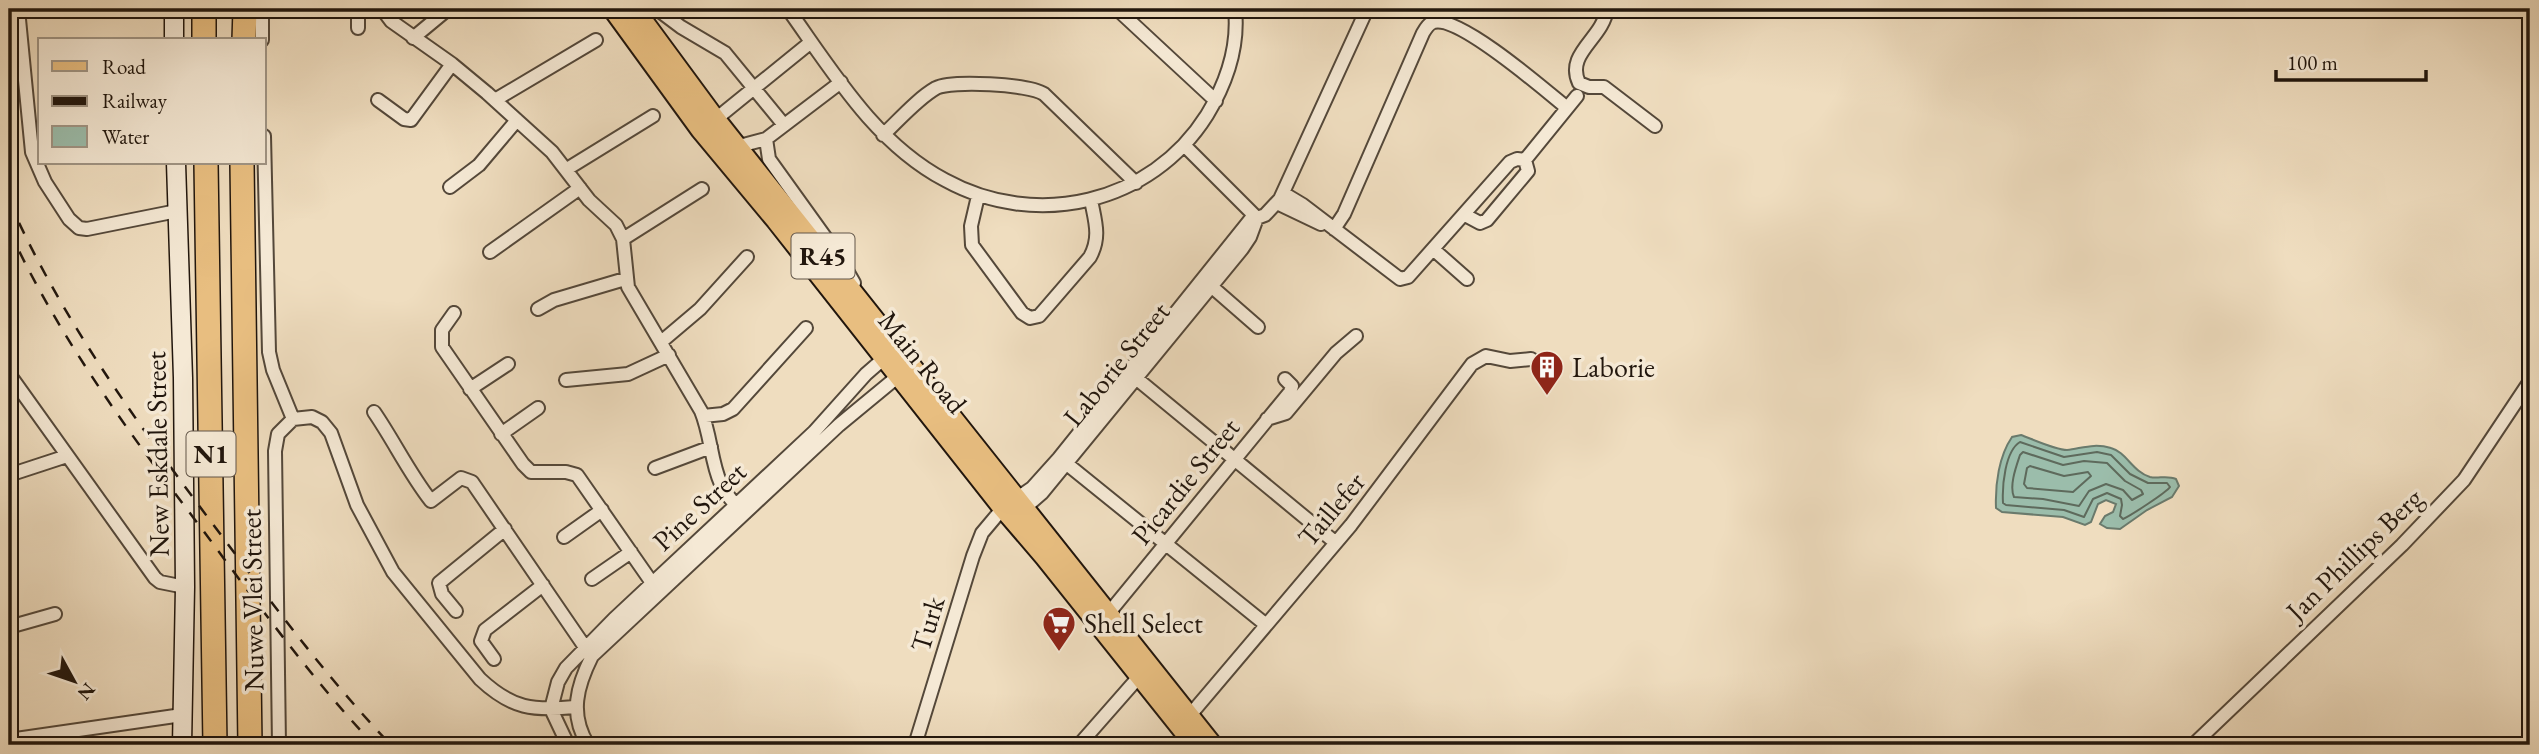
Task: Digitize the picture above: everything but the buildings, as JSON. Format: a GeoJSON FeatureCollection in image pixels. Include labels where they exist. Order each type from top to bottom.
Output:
{"type":"FeatureCollection","features":[{"type":"Feature","properties":{"kind":"highway"},"geometry":{"type":"LineString","coordinates":[[204,9],[204,38]]}},
{"type":"Feature","properties":{"kind":"highway"},"geometry":{"type":"LineString","coordinates":[[242,9],[242,38]]}},
{"type":"Feature","properties":{"kind":"highway","name":"N1"},"geometry":{"type":"LineString","coordinates":[[206,164],[215,745]]}},
{"type":"Feature","properties":{"kind":"highway","name":"N1"},"geometry":{"type":"LineString","coordinates":[[242,164],[250,745]]}},
{"type":"Feature","properties":{"kind":"main road","name":"Main Road"},"geometry":{"type":"LineString","coordinates":[[613,9],[872,317],[890,354]]}},
{"type":"Feature","properties":{"kind":"main road","name":"Main Road"},"geometry":{"type":"LineString","coordinates":[[634,9],[708,125]]}},
{"type":"Feature","properties":{"kind":"main road","name":"Main Road"},"geometry":{"type":"LineString","coordinates":[[729,150],[776,220],[904,371],[1045,557],[1184,721],[1213,745]]}},
{"type":"Feature","properties":{"kind":"main road","name":"Main Road"},"geometry":{"type":"LineString","coordinates":[[1009,511],[1108,614],[1144,671]]}},
{"type":"Feature","properties":{"kind":"main road","name":"Main Road"},"geometry":{"type":"LineString","coordinates":[[1184,721],[1195,745]]}},
{"type":"Feature","properties":{"kind":"street"},"geometry":{"type":"LineString","coordinates":[[18,9],[32,152],[45,182],[69,219],[79,228],[88,229],[177,211]]}},
{"type":"Feature","properties":{"kind":"street"},"geometry":{"type":"LineString","coordinates":[[174,9],[174,38]]}},
{"type":"Feature","properties":{"kind":"street"},"geometry":{"type":"LineString","coordinates":[[261,9],[262,38]]}},
{"type":"Feature","properties":{"kind":"street"},"geometry":{"type":"LineString","coordinates":[[358,9],[358,29]]}},
{"type":"Feature","properties":{"kind":"street"},"geometry":{"type":"LineString","coordinates":[[382,9],[391,21],[452,64],[552,152],[595,208],[616,225],[623,239],[625,279],[632,296],[703,416],[719,484],[741,509]]}},
{"type":"Feature","properties":{"kind":"street"},"geometry":{"type":"LineString","coordinates":[[413,38],[448,9]]}},
{"type":"Feature","properties":{"kind":"street"},"geometry":{"type":"LineString","coordinates":[[657,9],[725,53],[784,125]]}},
{"type":"Feature","properties":{"kind":"street"},"geometry":{"type":"LineString","coordinates":[[788,9],[883,135],[915,162],[978,196],[1038,205],[1091,200],[1136,183],[1159,169],[1185,146],[1216,101],[1232,61],[1235,9]]}},
{"type":"Feature","properties":{"kind":"street"},"geometry":{"type":"LineString","coordinates":[[1117,9],[1216,101]]}},
{"type":"Feature","properties":{"kind":"street","name":"Laborie Street"},"geometry":{"type":"LineString","coordinates":[[1009,511],[1063,461],[1205,287],[1248,242],[1255,216],[1265,215],[1280,198],[1367,9]]}},
{"type":"Feature","properties":{"kind":"street"},"geometry":{"type":"LineString","coordinates":[[1607,9],[1604,24],[1580,55],[1576,75],[1579,83],[1589,87],[1604,87],[1655,126]]}},
{"type":"Feature","properties":{"kind":"street"},"geometry":{"type":"LineString","coordinates":[[1334,229],[1344,215],[1428,25],[1442,22],[1479,39],[1567,108]]}},
{"type":"Feature","properties":{"kind":"street"},"geometry":{"type":"LineString","coordinates":[[495,100],[596,40]]}},
{"type":"Feature","properties":{"kind":"street"},"geometry":{"type":"LineString","coordinates":[[708,125],[811,42]]}},
{"type":"Feature","properties":{"kind":"street"},"geometry":{"type":"LineString","coordinates":[[378,100],[404,119],[411,120],[452,64]]}},
{"type":"Feature","properties":{"kind":"street"},"geometry":{"type":"LineString","coordinates":[[729,150],[765,139],[841,82]]}},
{"type":"Feature","properties":{"kind":"street"},"geometry":{"type":"LineString","coordinates":[[883,135],[938,87],[957,84],[1029,87],[1044,94],[1136,183]]}},
{"type":"Feature","properties":{"kind":"street"},"geometry":{"type":"LineString","coordinates":[[1525,160],[1577,96]]}},
{"type":"Feature","properties":{"kind":"street"},"geometry":{"type":"LineString","coordinates":[[567,169],[653,116]]}},
{"type":"Feature","properties":{"kind":"street"},"geometry":{"type":"LineString","coordinates":[[450,187],[479,165],[517,120]]}},
{"type":"Feature","properties":{"kind":"street","name":"Main Road"},"geometry":{"type":"LineString","coordinates":[[765,139],[769,159],[838,255],[872,317]]}},
{"type":"Feature","properties":{"kind":"street"},"geometry":{"type":"LineString","coordinates":[[1185,146],[1255,216]]}},
{"type":"Feature","properties":{"kind":"street"},"geometry":{"type":"LineString","coordinates":[[1280,198],[1303,205],[1400,279],[1408,277],[1510,162],[1525,160]]}},
{"type":"Feature","properties":{"kind":"street"},"geometry":{"type":"LineString","coordinates":[[1465,215],[1480,223],[1486,220],[1528,171],[1525,160]]}},
{"type":"Feature","properties":{"kind":"street","name":"New Eskdale Street"},"geometry":{"type":"LineString","coordinates":[[176,164],[183,378],[185,587],[182,745]]}},
{"type":"Feature","properties":{"kind":"street"},"geometry":{"type":"LineString","coordinates":[[265,164],[269,352],[273,370],[293,419],[312,417],[322,422],[331,433],[358,505],[393,572],[467,666],[494,692],[516,705],[551,709],[575,707],[588,745]]}},
{"type":"Feature","properties":{"kind":"street"},"geometry":{"type":"LineString","coordinates":[[489,252],[580,188]]}},
{"type":"Feature","properties":{"kind":"street"},"geometry":{"type":"LineString","coordinates":[[623,239],[702,189]]}},
{"type":"Feature","properties":{"kind":"street"},"geometry":{"type":"LineString","coordinates":[[978,196],[971,226],[972,245],[1023,313],[1030,318],[1039,316],[1095,248],[1097,230],[1091,200]]}},
{"type":"Feature","properties":{"kind":"street"},"geometry":{"type":"LineString","coordinates":[[1433,250],[1468,279]]}},
{"type":"Feature","properties":{"kind":"street"},"geometry":{"type":"LineString","coordinates":[[661,342],[708,301],[747,257]]}},
{"type":"Feature","properties":{"kind":"street"},"geometry":{"type":"LineString","coordinates":[[538,309],[554,300],[625,279]]}},
{"type":"Feature","properties":{"kind":"street"},"geometry":{"type":"LineString","coordinates":[[1205,287],[1258,327]]}},
{"type":"Feature","properties":{"kind":"street"},"geometry":{"type":"LineString","coordinates":[[454,313],[442,330],[441,341],[445,352],[501,434],[527,469],[577,475],[656,588]]}},
{"type":"Feature","properties":{"kind":"street"},"geometry":{"type":"LineString","coordinates":[[703,416],[723,414],[733,409],[806,328]]}},
{"type":"Feature","properties":{"kind":"street"},"geometry":{"type":"LineString","coordinates":[[1267,419],[1286,413],[1336,352],[1356,336]]}},
{"type":"Feature","properties":{"kind":"street","name":"Pine Street"},"geometry":{"type":"LineString","coordinates":[[741,509],[866,374],[890,354]]}},
{"type":"Feature","properties":{"kind":"street"},"geometry":{"type":"LineString","coordinates":[[566,380],[628,374],[668,355]]}},
{"type":"Feature","properties":{"kind":"street","name":"Taillefer"},"geometry":{"type":"LineString","coordinates":[[1184,721],[1387,480],[1425,424],[1472,364],[1486,356],[1510,361],[1531,359]]}},
{"type":"Feature","properties":{"kind":"street"},"geometry":{"type":"LineString","coordinates":[[470,389],[508,364]]}},
{"type":"Feature","properties":{"kind":"street","name":"Pine Street"},"geometry":{"type":"LineString","coordinates":[[551,709],[561,675],[741,509],[904,371]]}},
{"type":"Feature","properties":{"kind":"street"},"geometry":{"type":"LineString","coordinates":[[9,374],[155,578],[160,582],[185,587]]}},
{"type":"Feature","properties":{"kind":"street"},"geometry":{"type":"LineString","coordinates":[[1131,375],[1336,543]]}},
{"type":"Feature","properties":{"kind":"street","name":"Picardie Street"},"geometry":{"type":"LineString","coordinates":[[1108,614],[1292,389],[1292,385],[1285,379]]}},
{"type":"Feature","properties":{"kind":"street","name":"Jan Phillips Berg"},"geometry":{"type":"LineString","coordinates":[[2193,745],[2402,545],[2463,480],[2530,381]]}},
{"type":"Feature","properties":{"kind":"street"},"geometry":{"type":"LineString","coordinates":[[501,434],[538,408]]}},
{"type":"Feature","properties":{"kind":"street"},"geometry":{"type":"LineString","coordinates":[[374,412],[431,501],[458,480],[465,477],[471,482],[589,652]]}},
{"type":"Feature","properties":{"kind":"street","name":"Nuwe Vlei Street"},"geometry":{"type":"LineString","coordinates":[[279,745],[275,451],[278,434],[293,419]]}},
{"type":"Feature","properties":{"kind":"street"},"geometry":{"type":"LineString","coordinates":[[655,468],[710,447]]}},
{"type":"Feature","properties":{"kind":"street"},"geometry":{"type":"LineString","coordinates":[[9,475],[67,456]]}},
{"type":"Feature","properties":{"kind":"street"},"geometry":{"type":"LineString","coordinates":[[1063,461],[1265,624]]}},
{"type":"Feature","properties":{"kind":"street"},"geometry":{"type":"LineString","coordinates":[[564,537],[602,510]]}},
{"type":"Feature","properties":{"kind":"street","name":"Turk"},"geometry":{"type":"LineString","coordinates":[[915,745],[982,533],[1009,511]]}},
{"type":"Feature","properties":{"kind":"street"},"geometry":{"type":"LineString","coordinates":[[456,611],[442,594],[439,583],[505,529]]}},
{"type":"Feature","properties":{"kind":"street"},"geometry":{"type":"LineString","coordinates":[[592,579],[632,552]]}},
{"type":"Feature","properties":{"kind":"street"},"geometry":{"type":"LineString","coordinates":[[494,659],[481,641],[485,630],[544,584]]}},
{"type":"Feature","properties":{"kind":"street"},"geometry":{"type":"LineString","coordinates":[[9,627],[55,614]]}},
{"type":"Feature","properties":{"kind":"street","name":"Pine Street"},"geometry":{"type":"LineString","coordinates":[[575,707],[589,652]]}},
{"type":"Feature","properties":{"kind":"street"},"geometry":{"type":"LineString","coordinates":[[1079,745],[1144,671]]}},
{"type":"Feature","properties":{"kind":"street"},"geometry":{"type":"LineString","coordinates":[[551,709],[568,745]]}},
{"type":"Feature","properties":{"kind":"street"},"geometry":{"type":"LineString","coordinates":[[9,740],[182,715]]}},
{"type":"Feature","properties":{"kind":"water"},"geometry":{"type":"Polygon","coordinates":[[[2021,435],[2062,450],[2094,446],[2111,448],[2144,474],[2176,479],[2179,486],[2172,497],[2120,529],[2107,528],[2100,524],[2105,516],[2113,512],[2116,504],[2106,500],[2098,504],[2091,522],[2085,525],[2063,517],[2002,512],[1996,508],[2001,461],[2012,437],[2021,435]]]}},
{"type":"Feature","properties":{"kind":"railway"},"geometry":{"type":"LineString","coordinates":[[9,201],[52,286],[128,407],[298,637],[391,745]]}},
{"type":"Feature","properties":{"kind":"railway"},"geometry":{"type":"LineString","coordinates":[[9,230],[29,271],[74,349],[124,424],[286,642],[374,745]]}},
{"type":"Feature","properties":{"kind":"place","name":"Laborie"},"geometry":{"type":"Point","coordinates":[1547,397]}},
{"type":"Feature","properties":{"kind":"place","name":"Shell Select"},"geometry":{"type":"Point","coordinates":[1059,653]}}]}
